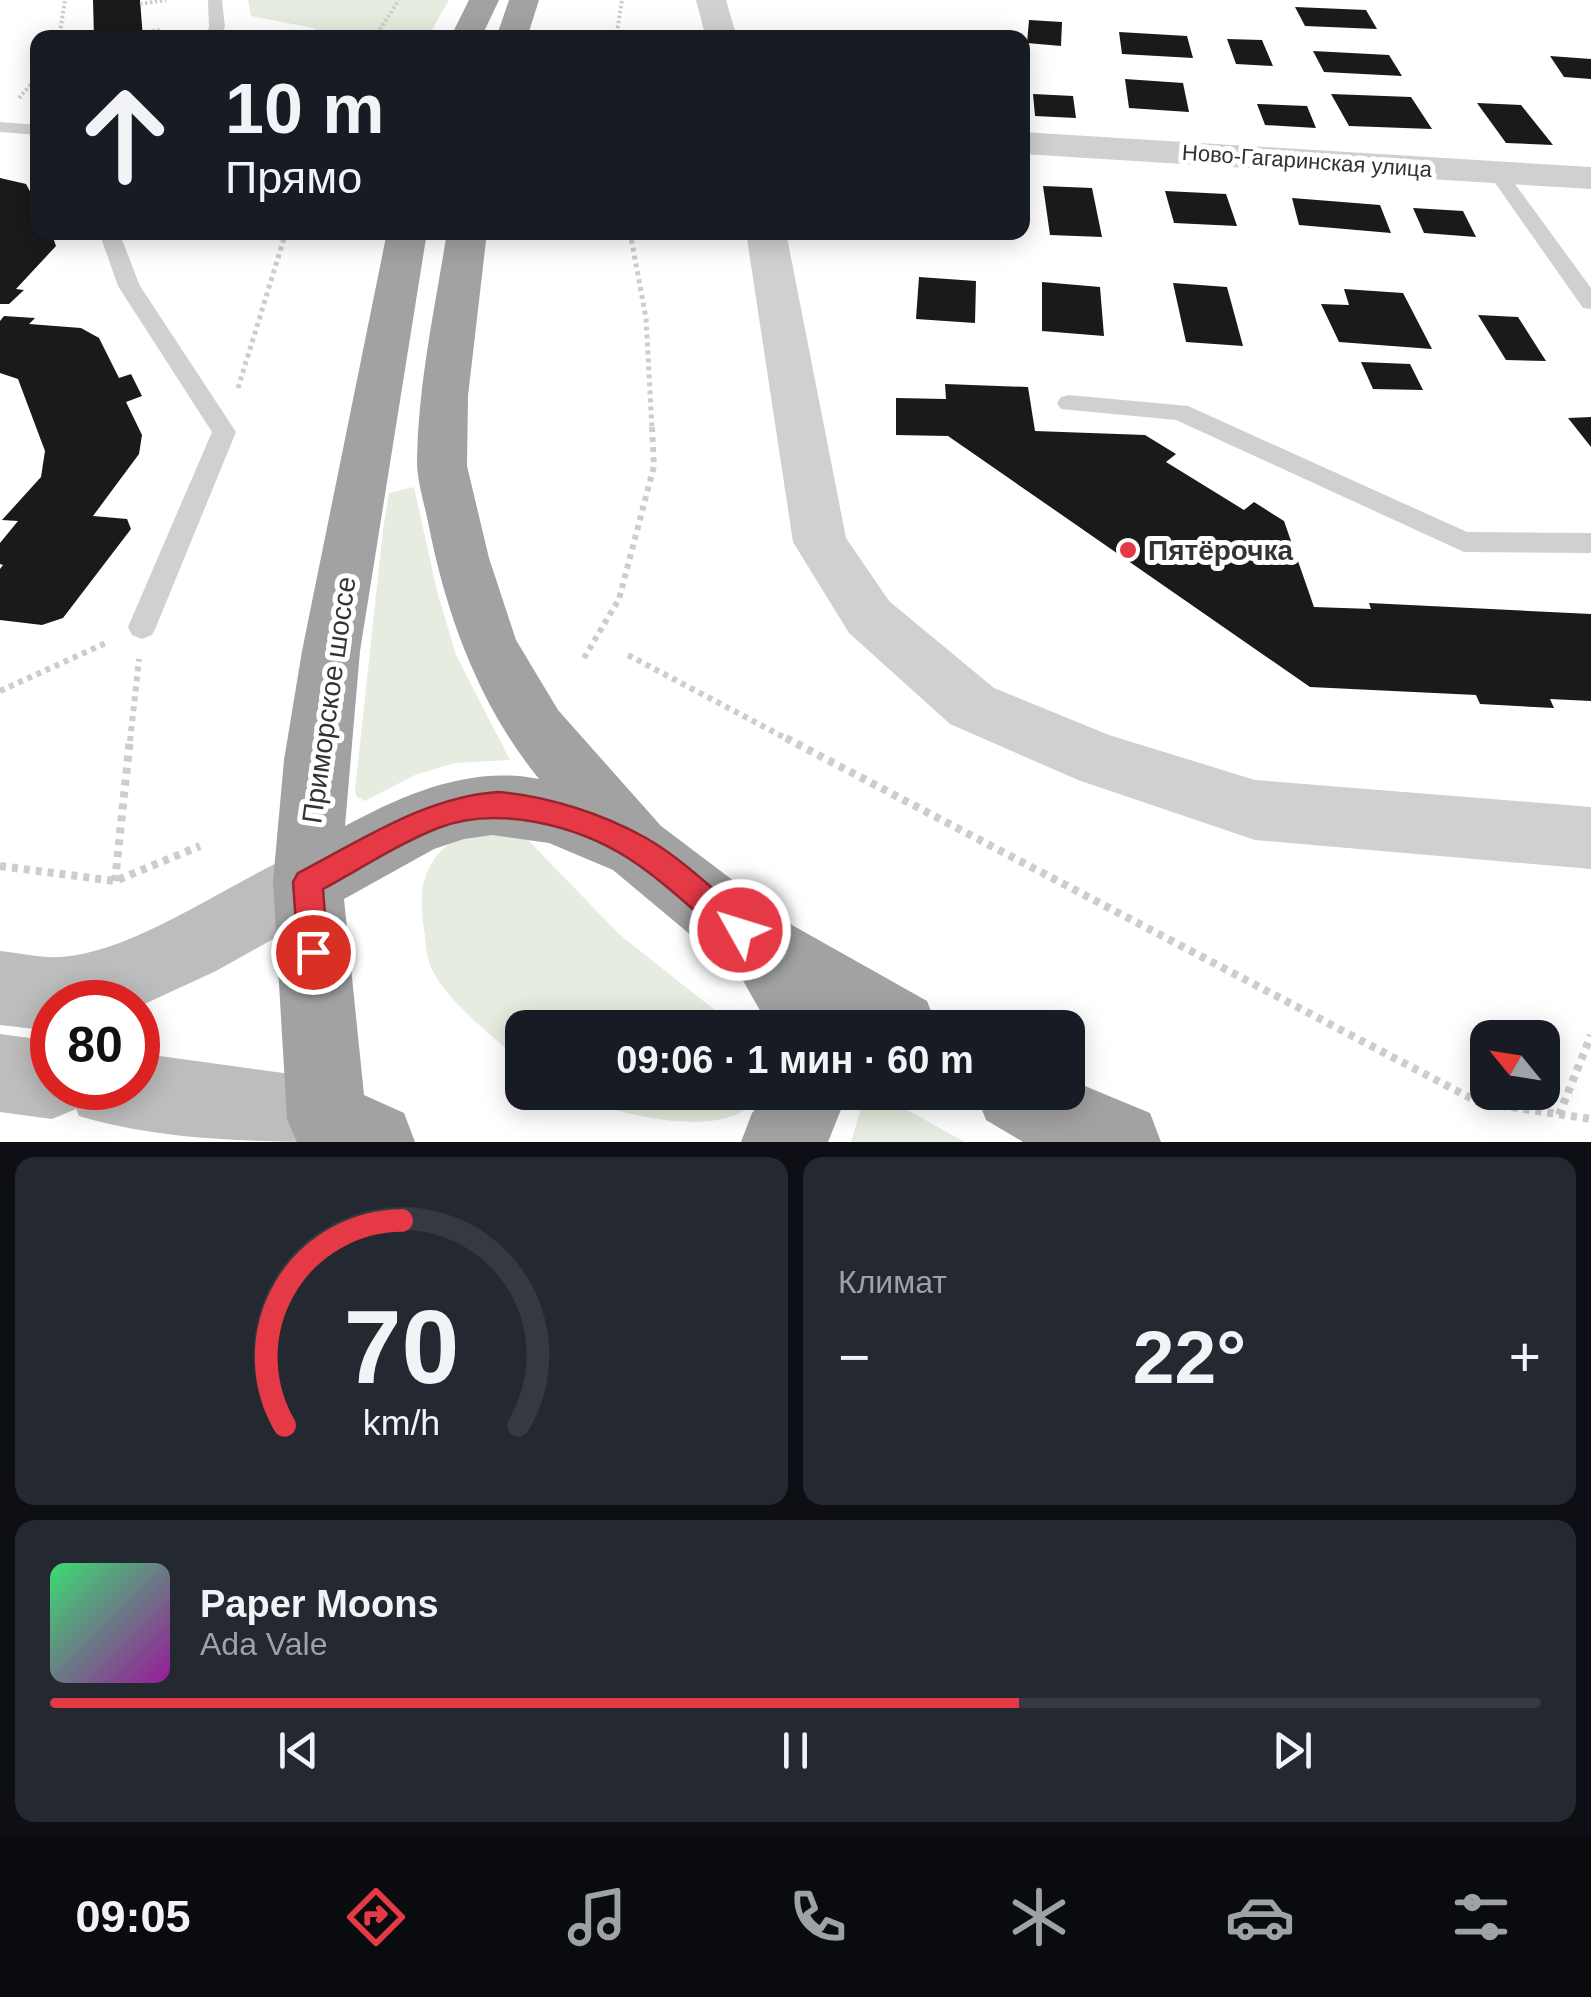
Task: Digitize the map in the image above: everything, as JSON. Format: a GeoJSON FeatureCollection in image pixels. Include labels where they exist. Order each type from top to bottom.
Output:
{"type":"FeatureCollection","features":[{"type":"Feature","properties":{"kind":"highway"},"geometry":{"type":"LineString","coordinates":[[470,30],[484,0]]}},
{"type":"Feature","properties":{"kind":"highway"},"geometry":{"type":"LineString","coordinates":[[514,30],[524,0]]}},
{"type":"Feature","properties":{"kind":"highway","name":"Приморское шоссе"},"geometry":{"type":"LineString","coordinates":[[342,1134],[308,882],[316,760],[331,651],[406,240]]}},
{"type":"Feature","properties":{"kind":"highway"},"geometry":{"type":"LineString","coordinates":[[467,240],[444,396],[442,466],[462,558],[489,644],[536,729],[637,848],[766,951],[869,1010]]}},
{"type":"Feature","properties":{"kind":"highway"},"geometry":{"type":"LineString","coordinates":[[308,882],[432,817],[474,806],[524,806],[565,818],[637,848]]}},
{"type":"Feature","properties":{"kind":"highway"},"geometry":{"type":"LineString","coordinates":[[766,951],[801,1010]]}},
{"type":"Feature","properties":{"kind":"highway"},"geometry":{"type":"LineString","coordinates":[[781,1142],[794,1128],[802,1110]]}},
{"type":"Feature","properties":{"kind":"highway"},"geometry":{"type":"LineString","coordinates":[[1045,1110],[1067,1123],[1121,1142]]}},
{"type":"Feature","properties":{"kind":"main road"},"geometry":{"type":"LineString","coordinates":[[0,988],[67,994],[153,961],[308,882]]}},
{"type":"Feature","properties":{"kind":"main road"},"geometry":{"type":"LineString","coordinates":[[0,1073],[30,1077]]}},
{"type":"Feature","properties":{"kind":"main road"},"geometry":{"type":"LineString","coordinates":[[160,1098],[342,1134]]}},
{"type":"Feature","properties":{"kind":"street"},"geometry":{"type":"LineString","coordinates":[[711,0],[720,30]]}},
{"type":"Feature","properties":{"kind":"street","name":"Ново-Гагаринская улица"},"geometry":{"type":"LineString","coordinates":[[1030,143],[1591,178]]}},
{"type":"Feature","properties":{"kind":"street"},"geometry":{"type":"LineString","coordinates":[[767,240],[820,542],[869,617],[972,706],[1100,760],[1254,810],[1591,838]]}},
{"type":"Feature","properties":{"kind":"lane"},"geometry":{"type":"LineString","coordinates":[[215,0],[216,30]]}},
{"type":"Feature","properties":{"kind":"lane"},"geometry":{"type":"LineString","coordinates":[[0,127],[30,129]]}},
{"type":"Feature","properties":{"kind":"lane"},"geometry":{"type":"LineString","coordinates":[[1497,172],[1591,304]]}},
{"type":"Feature","properties":{"kind":"lane"},"geometry":{"type":"LineString","coordinates":[[112,240],[129,286],[224,432],[142,627]]}},
{"type":"Feature","properties":{"kind":"lane"},"geometry":{"type":"LineString","coordinates":[[1068,403],[1180,412],[1464,542],[1591,543]]}},
{"type":"Feature","properties":{"kind":"path"},"geometry":{"type":"LineString","coordinates":[[60,30],[66,0]]}},
{"type":"Feature","properties":{"kind":"path"},"geometry":{"type":"LineString","coordinates":[[140,4],[166,0]]}},
{"type":"Feature","properties":{"kind":"path"},"geometry":{"type":"LineString","coordinates":[[379,30],[399,0]]}},
{"type":"Feature","properties":{"kind":"path"},"geometry":{"type":"LineString","coordinates":[[617,30],[622,0]]}},
{"type":"Feature","properties":{"kind":"path"},"geometry":{"type":"LineString","coordinates":[[224,432],[284,240]]}},
{"type":"Feature","properties":{"kind":"path"},"geometry":{"type":"LineString","coordinates":[[584,658],[619,599],[654,466],[646,318],[631,240]]}},
{"type":"Feature","properties":{"kind":"path"},"geometry":{"type":"LineString","coordinates":[[0,691],[142,627]]}},
{"type":"Feature","properties":{"kind":"path"},"geometry":{"type":"LineString","coordinates":[[115,882],[142,627]]}},
{"type":"Feature","properties":{"kind":"path"},"geometry":{"type":"LineString","coordinates":[[628,655],[1478,1102],[1591,1119]]}},
{"type":"Feature","properties":{"kind":"path"},"geometry":{"type":"LineString","coordinates":[[0,866],[115,882],[200,846]]}},
{"type":"Feature","properties":{"kind":"path"},"geometry":{"type":"LineString","coordinates":[[1559,1115],[1591,1035]]}},
{"type":"Feature","properties":{"kind":"shaded area"},"geometry":{"type":"Polygon","coordinates":[[[248,0],[449,0],[432,30],[315,30],[251,16],[248,0]]]}},
{"type":"Feature","properties":{"kind":"shaded area"},"geometry":{"type":"Polygon","coordinates":[[[414,487],[456,655],[510,760],[455,763],[415,775],[365,801],[355,791],[383,530],[389,493],[414,487]]]}},
{"type":"Feature","properties":{"kind":"shaded area"},"geometry":{"type":"Polygon","coordinates":[[[478,824],[526,838],[619,934],[715,1010],[505,1010],[505,1046],[447,992],[427,953],[422,910],[425,879],[438,855],[478,824]]]}},
{"type":"Feature","properties":{"kind":"shaded area"},"geometry":{"type":"Polygon","coordinates":[[[616,1110],[743,1110],[704,1121],[677,1121],[616,1110]]]}},
{"type":"Feature","properties":{"kind":"shaded area"},"geometry":{"type":"Polygon","coordinates":[[[861,1110],[907,1110],[965,1142],[851,1142],[861,1110]]]}},
{"type":"Feature","properties":{"kind":"building"},"geometry":{"type":"Polygon","coordinates":[[[93,0],[140,0],[142,30],[94,30],[93,0]]]}},
{"type":"Feature","properties":{"kind":"building"},"geometry":{"type":"Polygon","coordinates":[[[1295,7],[1366,10],[1377,29],[1305,26],[1295,7]]]}},
{"type":"Feature","properties":{"kind":"building"},"geometry":{"type":"Polygon","coordinates":[[[1029,20],[1062,22],[1061,46],[1030,43],[1029,20]]]}},
{"type":"Feature","properties":{"kind":"building"},"geometry":{"type":"Polygon","coordinates":[[[1119,32],[1187,36],[1193,58],[1122,54],[1119,32]]]}},
{"type":"Feature","properties":{"kind":"building"},"geometry":{"type":"Polygon","coordinates":[[[1227,39],[1262,40],[1273,66],[1236,64],[1227,39]]]}},
{"type":"Feature","properties":{"kind":"building"},"geometry":{"type":"Polygon","coordinates":[[[1313,51],[1389,55],[1402,76],[1324,72],[1313,51]]]}},
{"type":"Feature","properties":{"kind":"building"},"geometry":{"type":"Polygon","coordinates":[[[1550,56],[1591,59],[1591,79],[1564,77],[1550,56]]]}},
{"type":"Feature","properties":{"kind":"building"},"geometry":{"type":"Polygon","coordinates":[[[1125,79],[1183,83],[1189,112],[1129,108],[1125,79]]]}},
{"type":"Feature","properties":{"kind":"building"},"geometry":{"type":"Polygon","coordinates":[[[1033,94],[1073,96],[1076,118],[1035,116],[1033,94]]]}},
{"type":"Feature","properties":{"kind":"building"},"geometry":{"type":"Polygon","coordinates":[[[1331,94],[1411,97],[1432,129],[1349,126],[1331,94]]]}},
{"type":"Feature","properties":{"kind":"building"},"geometry":{"type":"Polygon","coordinates":[[[1477,103],[1521,105],[1553,145],[1506,143],[1477,103]]]}},
{"type":"Feature","properties":{"kind":"building"},"geometry":{"type":"Polygon","coordinates":[[[1257,104],[1307,106],[1316,128],[1265,125],[1257,104]]]}},
{"type":"Feature","properties":{"kind":"building"},"geometry":{"type":"Polygon","coordinates":[[[0,178],[26,184],[30,191],[30,240],[54,240],[56,246],[16,289],[24,290],[9,304],[0,304],[0,178]]]}},
{"type":"Feature","properties":{"kind":"building"},"geometry":{"type":"Polygon","coordinates":[[[1043,186],[1092,188],[1102,237],[1050,235],[1043,186]]]}},
{"type":"Feature","properties":{"kind":"building"},"geometry":{"type":"Polygon","coordinates":[[[1165,191],[1226,194],[1237,226],[1174,223],[1165,191]]]}},
{"type":"Feature","properties":{"kind":"building"},"geometry":{"type":"Polygon","coordinates":[[[1292,198],[1380,205],[1391,233],[1299,225],[1292,198]]]}},
{"type":"Feature","properties":{"kind":"building"},"geometry":{"type":"Polygon","coordinates":[[[1413,208],[1463,211],[1476,237],[1424,233],[1413,208]]]}},
{"type":"Feature","properties":{"kind":"building"},"geometry":{"type":"Polygon","coordinates":[[[919,277],[976,281],[975,323],[916,319],[919,277]]]}},
{"type":"Feature","properties":{"kind":"building"},"geometry":{"type":"Polygon","coordinates":[[[1042,282],[1100,287],[1104,336],[1042,331],[1042,282]]]}},
{"type":"Feature","properties":{"kind":"building"},"geometry":{"type":"Polygon","coordinates":[[[1173,283],[1227,287],[1243,346],[1186,342],[1173,283]]]}},
{"type":"Feature","properties":{"kind":"building"},"geometry":{"type":"Polygon","coordinates":[[[1344,289],[1403,293],[1432,349],[1339,342],[1321,304],[1349,305],[1344,289]]]}},
{"type":"Feature","properties":{"kind":"building"},"geometry":{"type":"Polygon","coordinates":[[[1478,315],[1518,317],[1546,361],[1506,360],[1478,315]]]}},
{"type":"Feature","properties":{"kind":"building"},"geometry":{"type":"Polygon","coordinates":[[[4,316],[35,318],[29,324],[81,328],[99,338],[119,378],[131,374],[142,396],[126,402],[142,435],[139,454],[93,516],[127,519],[131,529],[63,618],[42,625],[0,620],[0,543],[18,521],[2,520],[41,477],[45,451],[18,379],[0,373],[0,321],[4,316]]]}},
{"type":"Feature","properties":{"kind":"building"},"geometry":{"type":"Polygon","coordinates":[[[1361,362],[1410,364],[1423,390],[1373,389],[1361,362]]]}},
{"type":"Feature","properties":{"kind":"building"},"geometry":{"type":"Polygon","coordinates":[[[945,384],[1028,387],[1035,431],[1145,435],[1176,454],[1166,462],[1244,510],[1254,502],[1284,521],[1314,607],[1371,609],[1369,603],[1591,614],[1591,701],[1550,699],[1554,708],[1480,704],[1476,695],[1310,687],[948,436],[896,435],[896,398],[946,399],[945,384]]]}},
{"type":"Feature","properties":{"kind":"building"},"geometry":{"type":"Polygon","coordinates":[[[1591,417],[1591,447],[1568,418],[1591,417]]]}},
{"type":"Feature","properties":{"kind":"place","name":"Пятёрочка"},"geometry":{"type":"Point","coordinates":[1128,550]}},
{"type":"Feature","properties":{"kind":"route"},"geometry":{"type":"LineString","coordinates":[[313,952],[308,882],[432,817],[498,804],[524,806],[565,818],[637,848],[740,930]]}}]}
